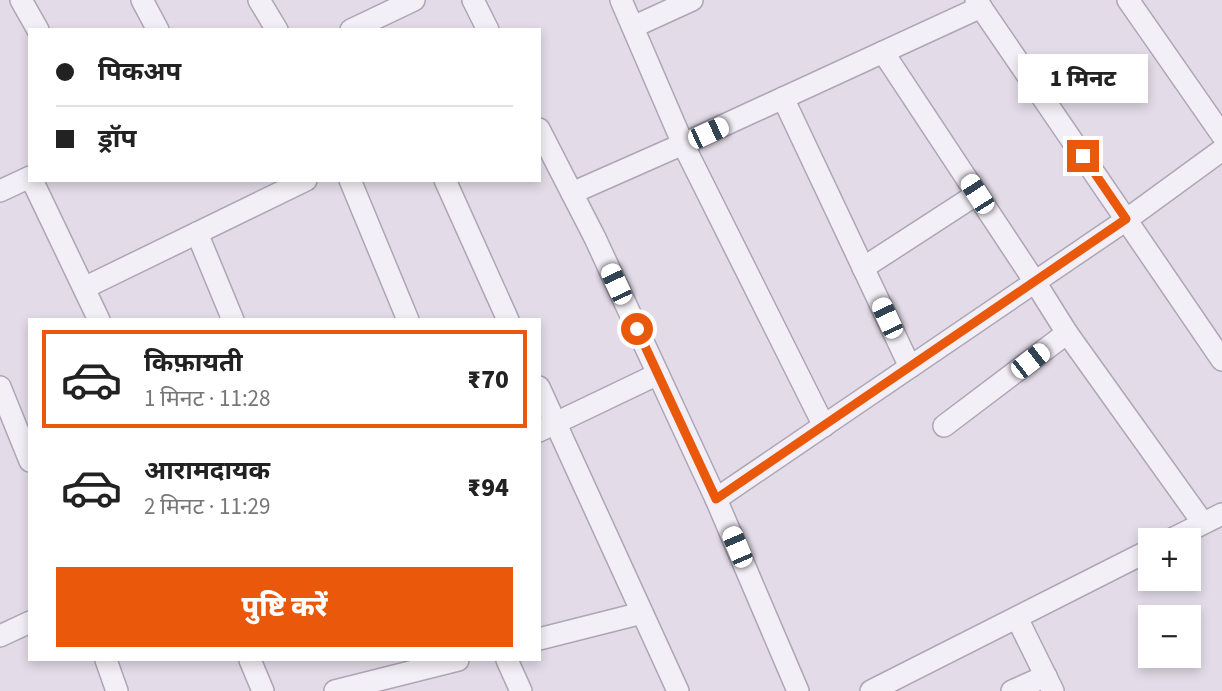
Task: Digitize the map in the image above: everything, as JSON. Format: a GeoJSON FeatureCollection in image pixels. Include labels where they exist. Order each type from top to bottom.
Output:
{"type":"FeatureCollection","features":[{"type":"Feature","properties":{"kind":"street"},"geometry":{"type":"LineString","coordinates":[[21,0],[37,28]]}},
{"type":"Feature","properties":{"kind":"street"},"geometry":{"type":"LineString","coordinates":[[142,0],[157,28]]}},
{"type":"Feature","properties":{"kind":"street"},"geometry":{"type":"LineString","coordinates":[[259,0],[275,28]]}},
{"type":"Feature","properties":{"kind":"street"},"geometry":{"type":"LineString","coordinates":[[355,28],[415,0]]}},
{"type":"Feature","properties":{"kind":"street"},"geometry":{"type":"LineString","coordinates":[[473,0],[487,28]]}},
{"type":"Feature","properties":{"kind":"street"},"geometry":{"type":"LineString","coordinates":[[621,0],[683,145],[824,426]]}},
{"type":"Feature","properties":{"kind":"street"},"geometry":{"type":"LineString","coordinates":[[633,27],[692,0]]}},
{"type":"Feature","properties":{"kind":"street"},"geometry":{"type":"LineString","coordinates":[[1128,0],[1222,135]]}},
{"type":"Feature","properties":{"kind":"street"},"geometry":{"type":"LineString","coordinates":[[572,193],[683,145],[979,4],[1222,360]]}},
{"type":"Feature","properties":{"kind":"street"},"geometry":{"type":"LineString","coordinates":[[883,52],[1066,333],[1212,519],[1194,528]]}},
{"type":"Feature","properties":{"kind":"street"},"geometry":{"type":"LineString","coordinates":[[783,98],[910,367]]}},
{"type":"Feature","properties":{"kind":"street"},"geometry":{"type":"LineString","coordinates":[[541,133],[716,499],[799,691]]}},
{"type":"Feature","properties":{"kind":"street"},"geometry":{"type":"LineString","coordinates":[[716,499],[1035,282],[1222,150]]}},
{"type":"Feature","properties":{"kind":"street"},"geometry":{"type":"LineString","coordinates":[[0,191],[28,180]]}},
{"type":"Feature","properties":{"kind":"street"},"geometry":{"type":"LineString","coordinates":[[32,182],[98,318]]}},
{"type":"Feature","properties":{"kind":"street"},"geometry":{"type":"LineString","coordinates":[[84,288],[302,182]]}},
{"type":"Feature","properties":{"kind":"street"},"geometry":{"type":"LineString","coordinates":[[351,182],[407,318]]}},
{"type":"Feature","properties":{"kind":"street"},"geometry":{"type":"LineString","coordinates":[[445,182],[508,318]]}},
{"type":"Feature","properties":{"kind":"street"},"geometry":{"type":"LineString","coordinates":[[863,268],[977,194]]}},
{"type":"Feature","properties":{"kind":"street"},"geometry":{"type":"LineString","coordinates":[[197,233],[232,318]]}},
{"type":"Feature","properties":{"kind":"street"},"geometry":{"type":"LineString","coordinates":[[944,426],[1066,333]]}},
{"type":"Feature","properties":{"kind":"street"},"geometry":{"type":"LineString","coordinates":[[547,427],[658,374]]}},
{"type":"Feature","properties":{"kind":"street"},"geometry":{"type":"LineString","coordinates":[[0,387],[28,455]]}},
{"type":"Feature","properties":{"kind":"street"},"geometry":{"type":"LineString","coordinates":[[541,397],[547,427],[642,613],[678,691]]}},
{"type":"Feature","properties":{"kind":"street"},"geometry":{"type":"LineString","coordinates":[[871,691],[1138,556]]}},
{"type":"Feature","properties":{"kind":"street"},"geometry":{"type":"LineString","coordinates":[[541,638],[642,613]]}},
{"type":"Feature","properties":{"kind":"street"},"geometry":{"type":"LineString","coordinates":[[1013,691],[1049,683],[1017,618]]}},
{"type":"Feature","properties":{"kind":"street"},"geometry":{"type":"LineString","coordinates":[[0,636],[28,623]]}},
{"type":"Feature","properties":{"kind":"street"},"geometry":{"type":"LineString","coordinates":[[106,661],[117,691]]}},
{"type":"Feature","properties":{"kind":"street"},"geometry":{"type":"LineString","coordinates":[[250,661],[263,691]]}},
{"type":"Feature","properties":{"kind":"street"},"geometry":{"type":"LineString","coordinates":[[335,691],[379,669],[415,681],[456,661]]}},
{"type":"Feature","properties":{"kind":"street"},"geometry":{"type":"LineString","coordinates":[[507,661],[521,691]]}},
{"type":"Feature","properties":{"kind":"route"},"geometry":{"type":"LineString","coordinates":[[637,329],[716,499],[1126,219],[1083,156]]}}]}
